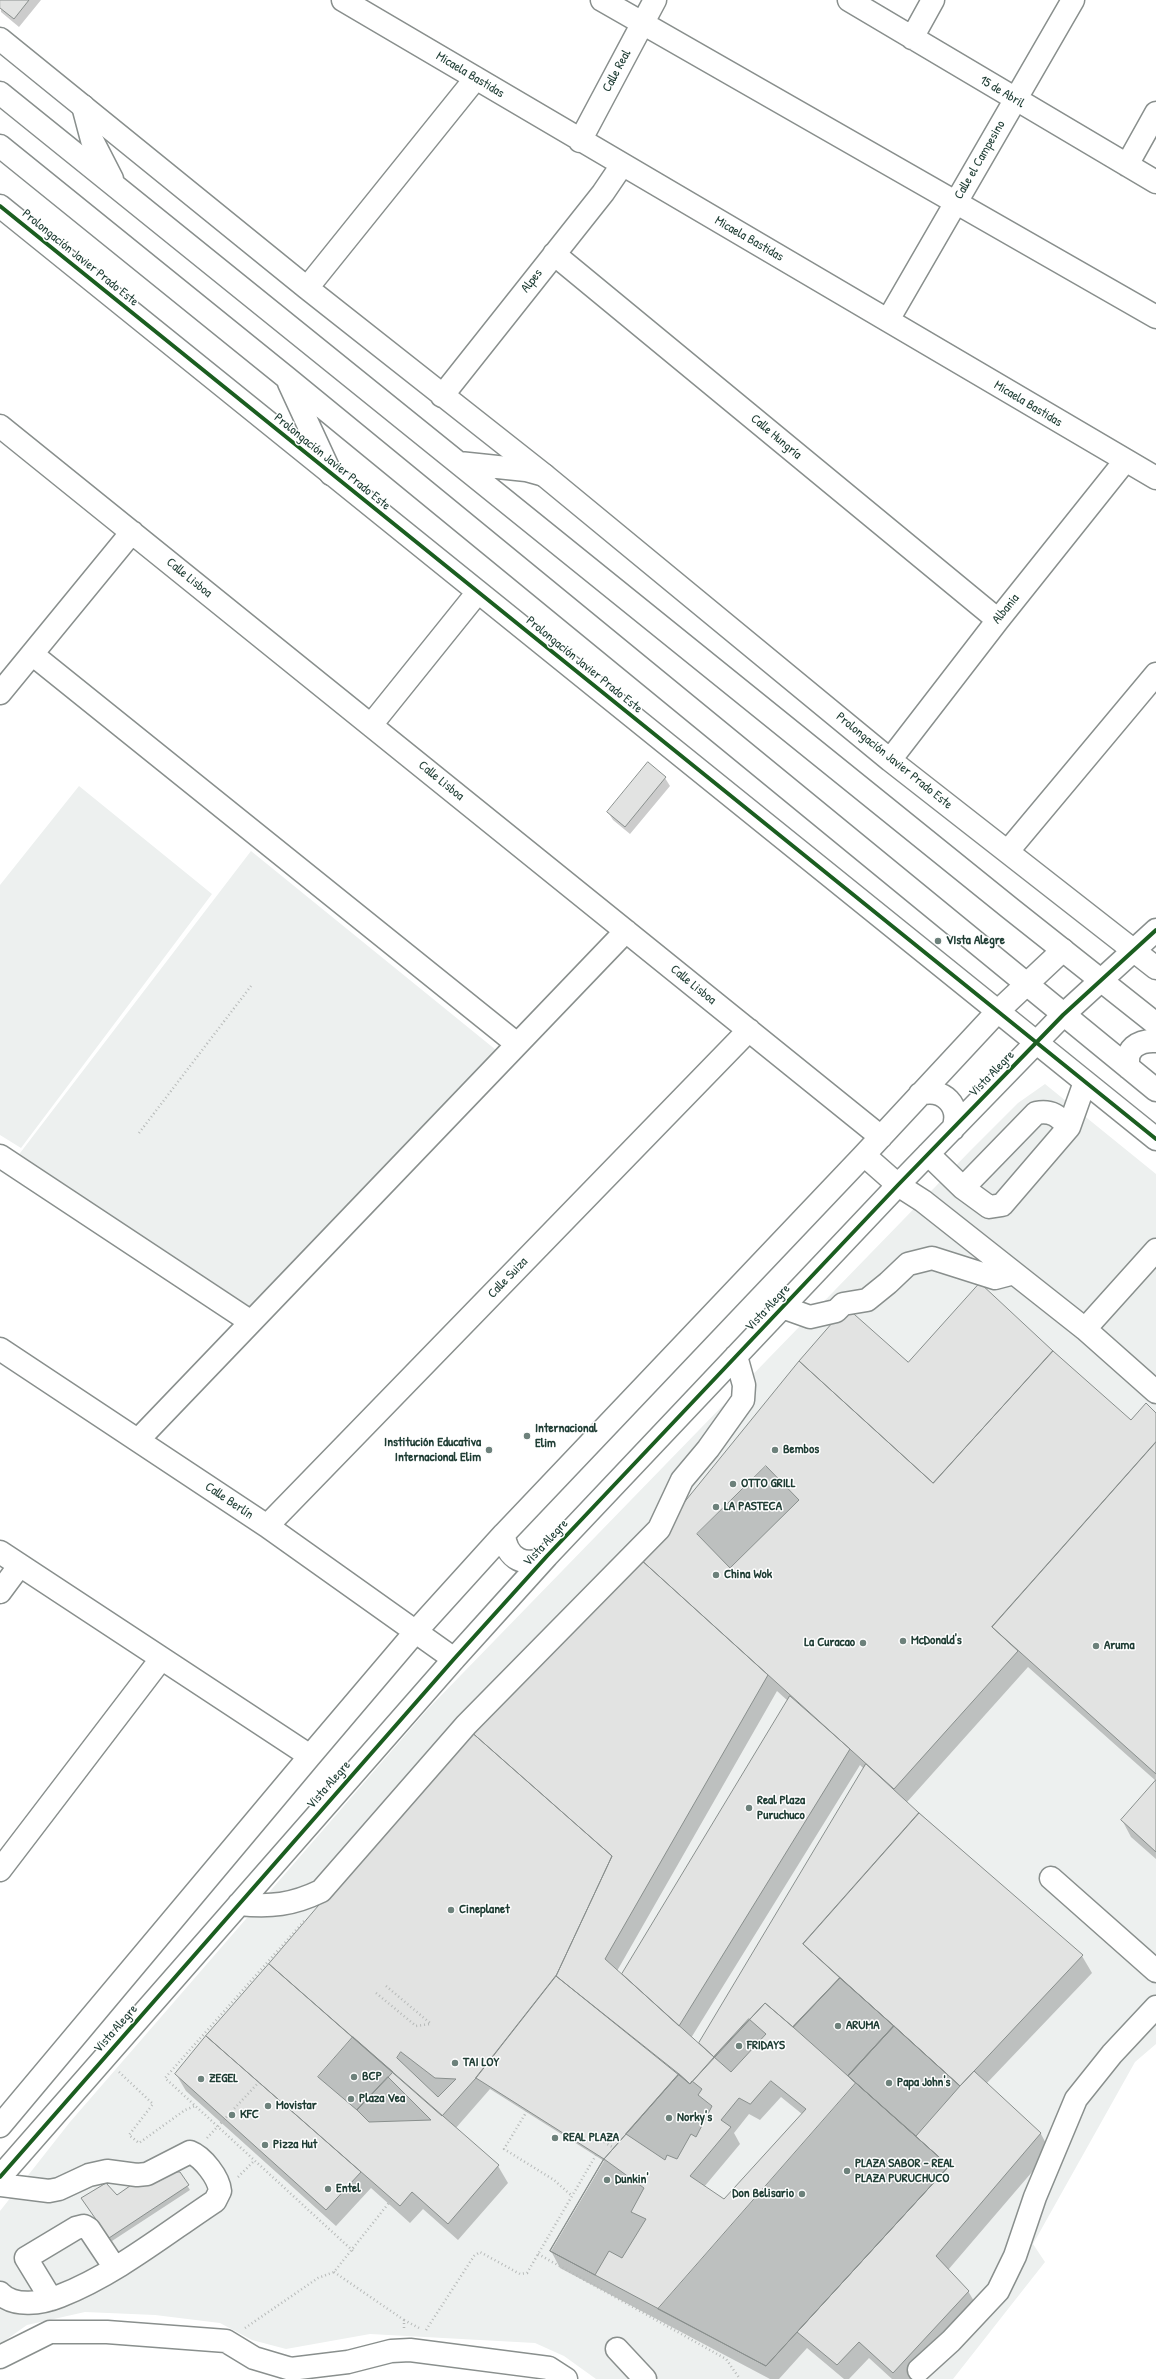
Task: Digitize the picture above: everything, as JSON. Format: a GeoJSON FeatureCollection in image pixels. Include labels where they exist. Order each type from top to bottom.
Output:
{"type":"FeatureCollection","features":[{"type":"Feature","properties":{"kind":"street","name":"Micaela Bastidas"},"geometry":{"type":"LineString","coordinates":[[343,0],[580,141],[1156,478]]}},
{"type":"Feature","properties":{"kind":"street"},"geometry":{"type":"LineString","coordinates":[[602,0],[1156,317]]}},
{"type":"Feature","properties":{"kind":"street","name":"Calle Real"},"geometry":{"type":"LineString","coordinates":[[580,141],[655,0]]}},
{"type":"Feature","properties":{"kind":"street","name":"15 de Abril"},"geometry":{"type":"LineString","coordinates":[[848,0],[1014,100],[1156,182]]}},
{"type":"Feature","properties":{"kind":"street"},"geometry":{"type":"LineString","coordinates":[[912,38],[934,0]]}},
{"type":"Feature","properties":{"kind":"street","name":"Calle el Campesino"},"geometry":{"type":"LineString","coordinates":[[888,320],[1073,0]]}},
{"type":"Feature","properties":{"kind":"street","name":"Prolongación Javier Prado Este"},"geometry":{"type":"LineString","coordinates":[[0,39],[307,288],[544,475],[890,760],[1156,968]]}},
{"type":"Feature","properties":{"kind":"street"},"geometry":{"type":"LineString","coordinates":[[307,288],[476,78]]}},
{"type":"Feature","properties":{"kind":"street"},"geometry":{"type":"LineString","coordinates":[[0,93],[117,189],[1156,1024]]}},
{"type":"Feature","properties":{"kind":"street"},"geometry":{"type":"LineString","coordinates":[[82,106],[92,140],[117,189]]}},
{"type":"Feature","properties":{"kind":"street"},"geometry":{"type":"LineString","coordinates":[[1126,165],[1156,113]]}},
{"type":"Feature","properties":{"kind":"street"},"geometry":{"type":"LineString","coordinates":[[0,146],[287,378],[1156,1090]]}},
{"type":"Feature","properties":{"kind":"street","name":"Alpes"},"geometry":{"type":"LineString","coordinates":[[442,396],[602,194],[622,165]]}},
{"type":"Feature","properties":{"kind":"street","name":"Prolongación Javier Prado Este"},"geometry":{"type":"LineString","coordinates":[[0,206],[1156,1139]]}},
{"type":"Feature","properties":{"kind":"street","name":"Calle Hungría"},"geometry":{"type":"LineString","coordinates":[[554,254],[998,620]]}},
{"type":"Feature","properties":{"kind":"street"},"geometry":{"type":"LineString","coordinates":[[287,378],[331,474]]}},
{"type":"Feature","properties":{"kind":"street","name":"Calle Lisboa"},"geometry":{"type":"LineString","coordinates":[[2,433],[132,532],[881,1137]]}},
{"type":"Feature","properties":{"kind":"street","name":"Albania"},"geometry":{"type":"LineString","coordinates":[[890,760],[998,620],[1125,461]]}},
{"type":"Feature","properties":{"kind":"street"},"geometry":{"type":"LineString","coordinates":[[457,462],[526,470],[544,475]]}},
{"type":"Feature","properties":{"kind":"street"},"geometry":{"type":"LineString","coordinates":[[0,693],[132,532]]}},
{"type":"Feature","properties":{"kind":"street"},"geometry":{"type":"LineString","coordinates":[[371,725],[478,592]]}},
{"type":"Feature","properties":{"kind":"street"},"geometry":{"type":"LineString","coordinates":[[32,654],[517,1044]]}},
{"type":"Feature","properties":{"kind":"street"},"geometry":{"type":"LineString","coordinates":[[1008,851],[1156,674]]}},
{"type":"Feature","properties":{"kind":"street","name":"Vista Alegre"},"geometry":{"type":"LineString","coordinates":[[0,2177],[454,1658],[547,1556],[898,1185],[1063,1015],[1135,951],[1156,930]]}},
{"type":"Feature","properties":{"kind":"street"},"geometry":{"type":"LineString","coordinates":[[138,1440],[626,931]]}},
{"type":"Feature","properties":{"kind":"street","name":"Vista Alegre"},"geometry":{"type":"LineString","coordinates":[[0,2126],[417,1630],[504,1534],[881,1137],[997,1012],[1063,950]]}},
{"type":"Feature","properties":{"kind":"street","name":"Calle Suiza"},"geometry":{"type":"LineString","coordinates":[[267,1526],[749,1030]]}},
{"type":"Feature","properties":{"kind":"street"},"geometry":{"type":"LineString","coordinates":[[1129,1068],[1128,1055],[1136,1044],[1142,1041],[1156,1041]]}},
{"type":"Feature","properties":{"kind":"street"},"geometry":{"type":"LineString","coordinates":[[928,1154],[963,1188],[989,1207],[1002,1205],[1069,1128],[1085,1082]]}},
{"type":"Feature","properties":{"kind":"street"},"geometry":{"type":"LineString","coordinates":[[920,1094],[934,1092],[947,1098],[955,1109],[956,1116],[953,1129]]}},
{"type":"Feature","properties":{"kind":"street"},"geometry":{"type":"LineString","coordinates":[[963,1188],[1036,1113],[1046,1111],[1057,1115],[1069,1128]]}},
{"type":"Feature","properties":{"kind":"street"},"geometry":{"type":"LineString","coordinates":[[864,1155],[898,1185],[1085,1329],[1156,1392]]}},
{"type":"Feature","properties":{"kind":"street"},"geometry":{"type":"LineString","coordinates":[[0,1156],[251,1322]]}},
{"type":"Feature","properties":{"kind":"street"},"geometry":{"type":"LineString","coordinates":[[1085,1329],[1156,1250]]}},
{"type":"Feature","properties":{"kind":"street"},"geometry":{"type":"LineString","coordinates":[[782,1307],[810,1317],[836,1311],[844,1304],[867,1300],[908,1264],[932,1258],[995,1278],[1014,1273]]}},
{"type":"Feature","properties":{"kind":"street","name":"Calle Berlín"},"geometry":{"type":"LineString","coordinates":[[0,1349],[267,1526],[417,1630],[454,1658]]}},
{"type":"Feature","properties":{"kind":"street"},"geometry":{"type":"LineString","coordinates":[[239,1904],[280,1905],[302,1900],[322,1891],[466,1725],[658,1529],[682,1480],[708,1449],[743,1400],[744,1385],[736,1356]]}},
{"type":"Feature","properties":{"kind":"street"},"geometry":{"type":"LineString","coordinates":[[504,1534],[504,1544],[510,1554],[518,1560],[528,1563],[538,1561],[547,1556]]}},
{"type":"Feature","properties":{"kind":"street"},"geometry":{"type":"LineString","coordinates":[[0,1552],[310,1756]]}},
{"type":"Feature","properties":{"kind":"street"},"geometry":{"type":"LineString","coordinates":[[0,1592],[20,1565]]}},
{"type":"Feature","properties":{"kind":"street"},"geometry":{"type":"LineString","coordinates":[[0,1870],[161,1659]]}},
{"type":"Feature","properties":{"kind":"street"},"geometry":{"type":"LineString","coordinates":[[1050,1878],[1156,1971]]}},
{"type":"Feature","properties":{"kind":"street"},"geometry":{"type":"LineString","coordinates":[[919,2370],[951,2341],[998,2291],[1015,2256],[1035,2197],[1076,2100],[1112,2054],[1156,2007]]}},
{"type":"Feature","properties":{"kind":"street"},"geometry":{"type":"LineString","coordinates":[[0,2185],[49,2190],[59,2189],[89,2174],[107,2171],[137,2175],[147,2174],[188,2152],[196,2154],[218,2181],[220,2191],[217,2200],[115,2268],[61,2296],[30,2303],[10,2301],[0,2293]]}},
{"type":"Feature","properties":{"kind":"street"},"geometry":{"type":"LineString","coordinates":[[51,2299],[26,2258],[76,2228],[84,2226],[89,2229],[115,2268]]}},
{"type":"Feature","properties":{"kind":"street"},"geometry":{"type":"LineString","coordinates":[[0,2357],[50,2332],[107,2332],[226,2341],[254,2358],[291,2369],[348,2362],[391,2351],[410,2350],[549,2368],[566,2379]]}},
{"type":"Feature","properties":{"kind":"street"},"geometry":{"type":"LineString","coordinates":[[617,2349],[644,2379]]}},
{"type":"Feature","properties":{"kind":"path"},"geometry":{"type":"LineString","coordinates":[[139,1133],[251,986]]}},
{"type":"Feature","properties":{"kind":"path"},"geometry":{"type":"LineString","coordinates":[[322,1891],[318,1906],[165,2078],[353,2251]]}},
{"type":"Feature","properties":{"kind":"path"},"geometry":{"type":"LineString","coordinates":[[376,1993],[416,2026],[430,2024],[386,1986]]}},
{"type":"Feature","properties":{"kind":"path"},"geometry":{"type":"LineString","coordinates":[[115,2069],[153,2104],[129,2135],[139,2143],[185,2110],[195,2106]]}},
{"type":"Feature","properties":{"kind":"path"},"geometry":{"type":"LineString","coordinates":[[225,2120],[259,2082]]}},
{"type":"Feature","properties":{"kind":"path"},"geometry":{"type":"LineString","coordinates":[[527,2111],[504,2149],[554,2180],[572,2196]]}},
{"type":"Feature","properties":{"kind":"path"},"geometry":{"type":"LineString","coordinates":[[604,2142],[614,2148]]}},
{"type":"Feature","properties":{"kind":"path"},"geometry":{"type":"LineString","coordinates":[[334,2272],[404,2320],[425,2331],[474,2256],[480,2252],[520,2274],[527,2273],[596,2155]]}},
{"type":"Feature","properties":{"kind":"path"},"geometry":{"type":"LineString","coordinates":[[226,2341],[318,2278],[334,2272],[353,2251],[392,2199]]}},
{"type":"Feature","properties":{"kind":"path"},"geometry":{"type":"LineString","coordinates":[[538,2254],[726,2359],[740,2379]]}},
{"type":"Feature","properties":{"kind":"path"},"geometry":{"type":"LineString","coordinates":[[404,2320],[404,2336],[410,2350]]}},
{"type":"Feature","properties":{"kind":"shaded area"},"geometry":{"type":"Polygon","coordinates":[[[79,786],[212,894],[21,1148],[0,1135],[0,885],[79,786]]]}},
{"type":"Feature","properties":{"kind":"shaded area"},"geometry":{"type":"Polygon","coordinates":[[[251,851],[496,1050],[249,1310],[17,1157],[251,851]]]}},
{"type":"Feature","properties":{"kind":"shaded area","name":"Real Plaza Puruchuco"},"geometry":{"type":"Polygon","coordinates":[[[1045,1084],[1156,1174],[1156,2044],[1135,2062],[1033,2244],[1045,2262],[953,2379],[596,2379],[564,2356],[535,2343],[370,2334],[286,2349],[252,2340],[220,2323],[155,2315],[85,2312],[27,2325],[0,2344],[0,2211],[70,2122],[427,1710],[970,1151],[1018,1103],[1045,1084]]]}},
{"type":"Feature","properties":{"kind":"building"},"geometry":{"type":"Polygon","coordinates":[[[0,0],[29,0],[14,19],[0,8],[0,0]]]}},
{"type":"Feature","properties":{"kind":"building"},"geometry":{"type":"Polygon","coordinates":[[[648,762],[666,777],[625,827],[607,812],[648,762]]]}},
{"type":"Feature","properties":{"kind":"building"},"geometry":{"type":"Polygon","coordinates":[[[980,1283],[1053,1351],[933,1483],[799,1361],[846,1307],[908,1362],[980,1283]]]}},
{"type":"Feature","properties":{"kind":"building"},"geometry":{"type":"Polygon","coordinates":[[[1053,1351],[1131,1420],[1146,1403],[1156,1413],[1156,1442],[992,1627],[1018,1651],[894,1789],[639,1558],[799,1361],[933,1483],[1053,1351]]]}},
{"type":"Feature","properties":{"kind":"building"},"geometry":{"type":"Polygon","coordinates":[[[1156,1442],[1156,1774],[992,1627],[1156,1442]]]}},
{"type":"Feature","properties":{"kind":"building"},"geometry":{"type":"Polygon","coordinates":[[[766,1466],[799,1500],[730,1568],[697,1534],[766,1466]]]}},
{"type":"Feature","properties":{"kind":"building"},"geometry":{"type":"Polygon","coordinates":[[[639,1558],[768,1675],[605,1959],[714,2057],[690,2084],[556,1976],[612,1856],[469,1730],[639,1558]]]}},
{"type":"Feature","properties":{"kind":"building"},"geometry":{"type":"Polygon","coordinates":[[[790,1696],[850,1749],[679,2026],[622,1974],[790,1696]]]}},
{"type":"Feature","properties":{"kind":"building","name":"Cineplanet"},"geometry":{"type":"Polygon","coordinates":[[[469,1730],[612,1856],[556,1976],[476,2078],[442,2116],[269,1964],[469,1730]]]}},
{"type":"Feature","properties":{"kind":"building"},"geometry":{"type":"Polygon","coordinates":[[[866,1764],[919,1813],[803,1944],[840,1978],[793,2027],[765,2003],[714,2057],[699,2043],[866,1764]]]}},
{"type":"Feature","properties":{"kind":"building"},"geometry":{"type":"Polygon","coordinates":[[[1156,1780],[1156,1852],[1121,1820],[1156,1780]]]}},
{"type":"Feature","properties":{"kind":"building"},"geometry":{"type":"Polygon","coordinates":[[[919,1813],[1083,1955],[960,2086],[803,1944],[919,1813]]]}},
{"type":"Feature","properties":{"kind":"building","name":"Plaza Vea"},"geometry":{"type":"Polygon","coordinates":[[[269,1964],[499,2165],[448,2224],[412,2192],[400,2206],[206,2036],[269,1964]]]}},
{"type":"Feature","properties":{"kind":"building"},"geometry":{"type":"Polygon","coordinates":[[[556,1976],[679,2074],[604,2159],[476,2078],[556,1976]]]}},
{"type":"Feature","properties":{"kind":"building","name":"PLAZA SABOR - REAL PLAZA PURUCHUCO"},"geometry":{"type":"Polygon","coordinates":[[[840,1978],[894,2026],[848,2076],[949,2166],[766,2366],[550,2251],[604,2159],[679,2074],[690,2084],[765,2003],[793,2027],[840,1978]],[[771,2081],[750,2104],[739,2098],[721,2120],[731,2127],[690,2176],[724,2199],[806,2109],[771,2081]]]}},
{"type":"Feature","properties":{"kind":"building"},"geometry":{"type":"Polygon","coordinates":[[[840,1978],[894,2026],[848,2076],[793,2027],[840,1978]]]}},
{"type":"Feature","properties":{"kind":"building"},"geometry":{"type":"Polygon","coordinates":[[[749,2019],[766,2034],[731,2072],[714,2057],[749,2019]]]}},
{"type":"Feature","properties":{"kind":"building"},"geometry":{"type":"Polygon","coordinates":[[[894,2026],[960,2086],[974,2071],[1041,2133],[936,2256],[969,2291],[893,2373],[859,2342],[837,2365],[797,2332],[949,2166],[848,2076],[894,2026]]]}},
{"type":"Feature","properties":{"kind":"building"},"geometry":{"type":"Polygon","coordinates":[[[894,2026],[960,2086],[916,2136],[848,2076],[894,2026]]]}},
{"type":"Feature","properties":{"kind":"building"},"geometry":{"type":"Polygon","coordinates":[[[206,2036],[361,2172],[326,2210],[175,2074],[206,2036]]]}},
{"type":"Feature","properties":{"kind":"building"},"geometry":{"type":"Polygon","coordinates":[[[353,2037],[393,2072],[357,2110],[318,2077],[353,2037]]]}},
{"type":"Feature","properties":{"kind":"building"},"geometry":{"type":"Polygon","coordinates":[[[401,2052],[435,2078],[456,2079],[438,2097],[397,2058],[401,2052]]]}},
{"type":"Feature","properties":{"kind":"building"},"geometry":{"type":"Polygon","coordinates":[[[679,2074],[690,2084],[692,2081],[702,2089],[698,2095],[712,2106],[696,2137],[691,2134],[677,2159],[667,2155],[665,2160],[626,2134],[679,2074]]]}},
{"type":"Feature","properties":{"kind":"building"},"geometry":{"type":"Polygon","coordinates":[[[388,2077],[431,2120],[369,2122],[357,2110],[388,2077]]]}},
{"type":"Feature","properties":{"kind":"building"},"geometry":{"type":"Polygon","coordinates":[[[856,2083],[949,2166],[766,2366],[658,2309],[856,2083]]]}},
{"type":"Feature","properties":{"kind":"building"},"geometry":{"type":"Polygon","coordinates":[[[604,2159],[644,2188],[631,2212],[646,2219],[622,2258],[609,2251],[595,2275],[550,2251],[604,2159]]]}},
{"type":"Feature","properties":{"kind":"building"},"geometry":{"type":"Polygon","coordinates":[[[164,2171],[180,2172],[189,2185],[109,2238],[81,2198],[106,2183],[117,2195],[137,2181],[164,2171]]]}},
{"type":"Feature","properties":{"kind":"cycle path"},"geometry":{"type":"LineString","coordinates":[[0,206],[1156,1139]]}},
{"type":"Feature","properties":{"kind":"cycle path"},"geometry":{"type":"LineString","coordinates":[[0,2177],[454,1659],[547,1556],[898,1185],[1063,1015],[1156,930]]}},
{"type":"Feature","properties":{"kind":"place","name":"VIsta Alegre"},"geometry":{"type":"Point","coordinates":[938,941]}},
{"type":"Feature","properties":{"kind":"place","name":"Internacional Elim"},"geometry":{"type":"Point","coordinates":[527,1436]}},
{"type":"Feature","properties":{"kind":"place","name":"Institución Educativa Internacional Elim"},"geometry":{"type":"Point","coordinates":[489,1450]}},
{"type":"Feature","properties":{"kind":"place","name":"Bembos"},"geometry":{"type":"Point","coordinates":[775,1450]}},
{"type":"Feature","properties":{"kind":"place","name":"OTTO GRILL"},"geometry":{"type":"Point","coordinates":[733,1484]}},
{"type":"Feature","properties":{"kind":"place","name":"LA PASTECA"},"geometry":{"type":"Point","coordinates":[716,1507]}},
{"type":"Feature","properties":{"kind":"place","name":"China Wok"},"geometry":{"type":"Point","coordinates":[716,1575]}},
{"type":"Feature","properties":{"kind":"place","name":"McDonald's"},"geometry":{"type":"Point","coordinates":[903,1641]}},
{"type":"Feature","properties":{"kind":"place","name":"La Curacao"},"geometry":{"type":"Point","coordinates":[863,1643]}},
{"type":"Feature","properties":{"kind":"place","name":"Aruma"},"geometry":{"type":"Point","coordinates":[1096,1646]}},
{"type":"Feature","properties":{"kind":"place","name":"Real Plaza Puruchuco"},"geometry":{"type":"Point","coordinates":[749,1808]}},
{"type":"Feature","properties":{"kind":"place","name":"Cineplanet"},"geometry":{"type":"Point","coordinates":[451,1910]}},
{"type":"Feature","properties":{"kind":"place","name":"ARUMA"},"geometry":{"type":"Point","coordinates":[838,2026]}},
{"type":"Feature","properties":{"kind":"place","name":"FRIDAYS"},"geometry":{"type":"Point","coordinates":[739,2046]}},
{"type":"Feature","properties":{"kind":"place","name":"TAI LOY"},"geometry":{"type":"Point","coordinates":[455,2063]}},
{"type":"Feature","properties":{"kind":"place","name":"BCP"},"geometry":{"type":"Point","coordinates":[354,2077]}},
{"type":"Feature","properties":{"kind":"place","name":"ZEGEL"},"geometry":{"type":"Point","coordinates":[201,2079]}},
{"type":"Feature","properties":{"kind":"place","name":"Papa John's"},"geometry":{"type":"Point","coordinates":[889,2083]}},
{"type":"Feature","properties":{"kind":"place","name":"Plaza Vea"},"geometry":{"type":"Point","coordinates":[351,2099]}},
{"type":"Feature","properties":{"kind":"place","name":"Movistar"},"geometry":{"type":"Point","coordinates":[268,2106]}},
{"type":"Feature","properties":{"kind":"place","name":"KFC"},"geometry":{"type":"Point","coordinates":[232,2115]}},
{"type":"Feature","properties":{"kind":"place","name":"Norky's"},"geometry":{"type":"Point","coordinates":[669,2118]}},
{"type":"Feature","properties":{"kind":"place","name":"REAL PLAZA"},"geometry":{"type":"Point","coordinates":[555,2138]}},
{"type":"Feature","properties":{"kind":"place","name":"Pizza Hut"},"geometry":{"type":"Point","coordinates":[265,2145]}},
{"type":"Feature","properties":{"kind":"place","name":"PLAZA SABOR - REAL PLAZA PURUCHUCO"},"geometry":{"type":"Point","coordinates":[847,2171]}},
{"type":"Feature","properties":{"kind":"place","name":"Dunkin'"},"geometry":{"type":"Point","coordinates":[607,2180]}},
{"type":"Feature","properties":{"kind":"place","name":"Entel"},"geometry":{"type":"Point","coordinates":[328,2189]}},
{"type":"Feature","properties":{"kind":"place","name":"Don Belisario"},"geometry":{"type":"Point","coordinates":[802,2194]}}]}
